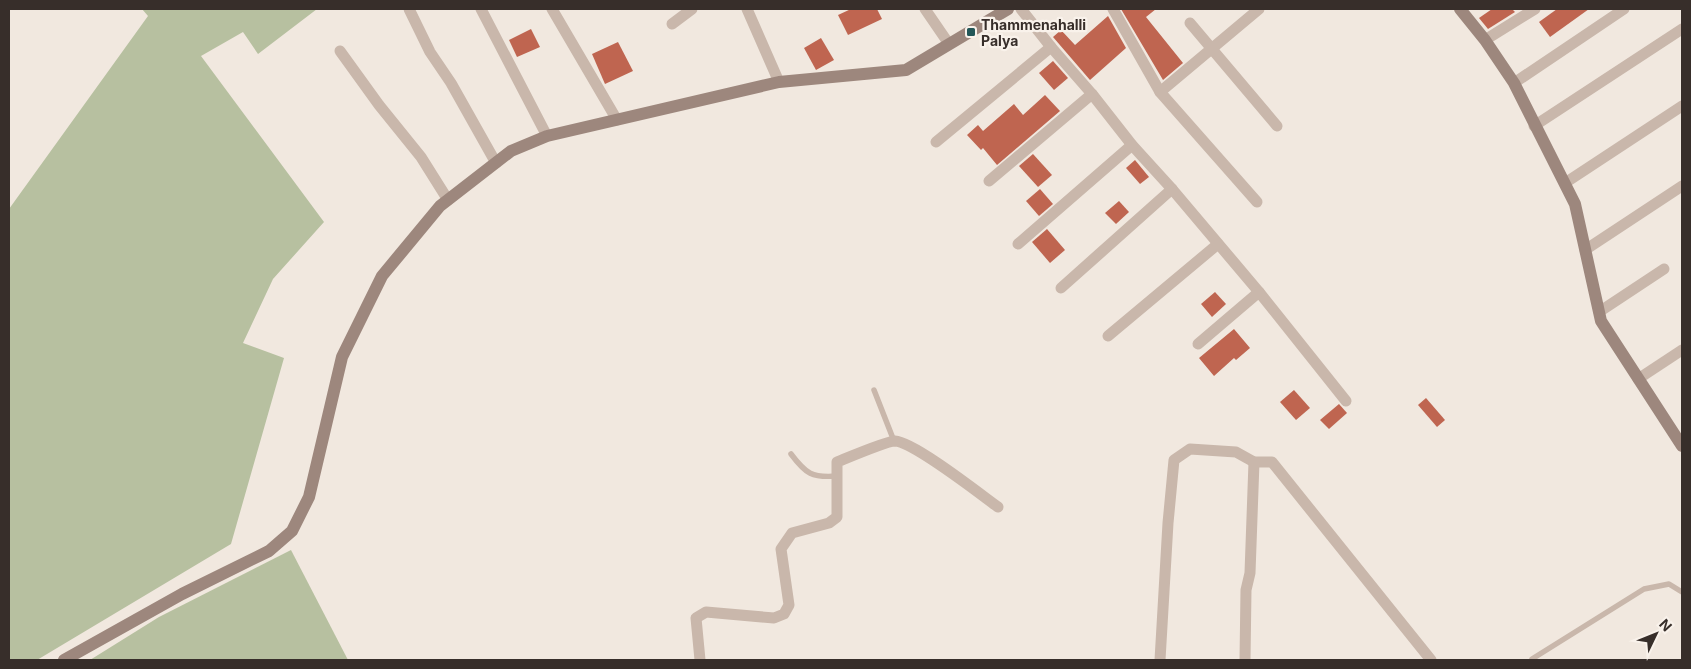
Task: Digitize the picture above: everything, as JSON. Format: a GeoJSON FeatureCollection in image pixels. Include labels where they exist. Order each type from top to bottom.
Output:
{"type":"FeatureCollection","features":[{"type":"Feature","properties":{"kind":"street"},"geometry":{"type":"LineString","coordinates":[[409,9],[430,52],[451,83],[496,163]]}},
{"type":"Feature","properties":{"kind":"street"},"geometry":{"type":"LineString","coordinates":[[481,9],[547,136]]}},
{"type":"Feature","properties":{"kind":"street"},"geometry":{"type":"LineString","coordinates":[[552,9],[617,120]]}},
{"type":"Feature","properties":{"kind":"street"},"geometry":{"type":"LineString","coordinates":[[672,24],[692,9]]}},
{"type":"Feature","properties":{"kind":"street"},"geometry":{"type":"LineString","coordinates":[[747,9],[779,82]]}},
{"type":"Feature","properties":{"kind":"street"},"geometry":{"type":"LineString","coordinates":[[925,9],[949,44]]}},
{"type":"Feature","properties":{"kind":"street"},"geometry":{"type":"LineString","coordinates":[[64,660],[182,594],[269,551],[292,531],[309,497],[342,357],[382,276],[440,206],[511,151],[547,136],[779,82],[906,70],[949,44],[994,12],[1008,9]]}},
{"type":"Feature","properties":{"kind":"street"},"geometry":{"type":"LineString","coordinates":[[1021,9],[1132,145],[1259,292],[1346,401]]}},
{"type":"Feature","properties":{"kind":"street"},"geometry":{"type":"LineString","coordinates":[[1113,9],[1160,92],[1257,202]]}},
{"type":"Feature","properties":{"kind":"street"},"geometry":{"type":"LineString","coordinates":[[1160,92],[1259,9]]}},
{"type":"Feature","properties":{"kind":"street"},"geometry":{"type":"LineString","coordinates":[[1485,40],[1535,9]]}},
{"type":"Feature","properties":{"kind":"street"},"geometry":{"type":"LineString","coordinates":[[1514,83],[1624,9]]}},
{"type":"Feature","properties":{"kind":"street"},"geometry":{"type":"LineString","coordinates":[[1465,10],[1514,83],[1575,204],[1601,321],[1680,440]]}},
{"type":"Feature","properties":{"kind":"street"},"geometry":{"type":"LineString","coordinates":[[1190,23],[1277,126]]}},
{"type":"Feature","properties":{"kind":"street"},"geometry":{"type":"LineString","coordinates":[[1534,126],[1682,29]]}},
{"type":"Feature","properties":{"kind":"street"},"geometry":{"type":"LineString","coordinates":[[936,142],[1051,48]]}},
{"type":"Feature","properties":{"kind":"street"},"geometry":{"type":"LineString","coordinates":[[340,51],[378,105],[422,157],[448,200]]}},
{"type":"Feature","properties":{"kind":"street"},"geometry":{"type":"LineString","coordinates":[[988,181],[1092,94]]}},
{"type":"Feature","properties":{"kind":"street"},"geometry":{"type":"LineString","coordinates":[[1565,183],[1682,106]]}},
{"type":"Feature","properties":{"kind":"street"},"geometry":{"type":"LineString","coordinates":[[1018,244],[1132,145]]}},
{"type":"Feature","properties":{"kind":"street"},"geometry":{"type":"LineString","coordinates":[[1585,250],[1682,186]]}},
{"type":"Feature","properties":{"kind":"street"},"geometry":{"type":"LineString","coordinates":[[1061,288],[1172,190]]}},
{"type":"Feature","properties":{"kind":"street"},"geometry":{"type":"LineString","coordinates":[[1108,336],[1218,244]]}},
{"type":"Feature","properties":{"kind":"street"},"geometry":{"type":"LineString","coordinates":[[1599,312],[1664,269]]}},
{"type":"Feature","properties":{"kind":"street"},"geometry":{"type":"LineString","coordinates":[[1198,344],[1259,292]]}},
{"type":"Feature","properties":{"kind":"street"},"geometry":{"type":"LineString","coordinates":[[1638,379],[1682,350]]}},
{"type":"Feature","properties":{"kind":"street"},"geometry":{"type":"LineString","coordinates":[[700,660],[696,618],[706,612],[774,618],[784,614],[789,605],[781,549],[792,533],[829,523],[837,517],[837,462],[894,441],[904,444],[944,468],[998,507]]}},
{"type":"Feature","properties":{"kind":"street"},"geometry":{"type":"LineString","coordinates":[[1160,660],[1168,522],[1174,460],[1190,450],[1236,452],[1254,462],[1272,462],[1431,660]]}},
{"type":"Feature","properties":{"kind":"street"},"geometry":{"type":"LineString","coordinates":[[1245,660],[1246,590],[1250,573],[1254,462]]}},
{"type":"Feature","properties":{"kind":"lane"},"geometry":{"type":"LineString","coordinates":[[874,390],[894,441]]}},
{"type":"Feature","properties":{"kind":"lane"},"geometry":{"type":"LineString","coordinates":[[791,454],[807,473],[821,477],[837,476]]}},
{"type":"Feature","properties":{"kind":"lane"},"geometry":{"type":"LineString","coordinates":[[1532,659],[1644,590],[1669,584],[1682,592]]}},
{"type":"Feature","properties":{"kind":"green space"},"geometry":{"type":"Polygon","coordinates":[[[142,9],[317,9],[258,54],[243,32],[201,56],[324,222],[273,279],[243,343],[284,358],[231,544],[37,660],[9,660],[9,209],[148,16],[142,9]]]}},
{"type":"Feature","properties":{"kind":"green space"},"geometry":{"type":"Polygon","coordinates":[[[291,550],[348,660],[90,660],[159,617],[291,550]]]}},
{"type":"Feature","properties":{"kind":"building"},"geometry":{"type":"Polygon","coordinates":[[[851,9],[877,9],[882,19],[848,35],[838,15],[851,9]]]}},
{"type":"Feature","properties":{"kind":"building"},"geometry":{"type":"Polygon","coordinates":[[[1121,9],[1156,9],[1146,17],[1183,63],[1163,80],[1121,9]]]}},
{"type":"Feature","properties":{"kind":"building"},"geometry":{"type":"Polygon","coordinates":[[[1492,9],[1512,9],[1515,12],[1488,29],[1479,18],[1492,9]]]}},
{"type":"Feature","properties":{"kind":"building"},"geometry":{"type":"Polygon","coordinates":[[[1557,9],[1589,9],[1550,37],[1539,22],[1557,9]]]}},
{"type":"Feature","properties":{"kind":"building"},"geometry":{"type":"Polygon","coordinates":[[[1108,16],[1126,48],[1090,80],[1053,37],[1061,30],[1075,45],[1108,16]]]}},
{"type":"Feature","properties":{"kind":"building"},"geometry":{"type":"Polygon","coordinates":[[[531,29],[540,47],[517,57],[509,40],[531,29]]]}},
{"type":"Feature","properties":{"kind":"building"},"geometry":{"type":"Polygon","coordinates":[[[821,38],[834,60],[816,70],[804,48],[821,38]]]}},
{"type":"Feature","properties":{"kind":"building"},"geometry":{"type":"Polygon","coordinates":[[[618,42],[633,71],[605,84],[592,54],[618,42]]]}},
{"type":"Feature","properties":{"kind":"building"},"geometry":{"type":"Polygon","coordinates":[[[1053,61],[1068,78],[1054,90],[1039,73],[1053,61]]]}},
{"type":"Feature","properties":{"kind":"building"},"geometry":{"type":"Polygon","coordinates":[[[1045,95],[1060,111],[997,165],[983,148],[981,150],[967,135],[978,125],[983,131],[1014,104],[1023,115],[1045,95]]]}},
{"type":"Feature","properties":{"kind":"building"},"geometry":{"type":"Polygon","coordinates":[[[1033,154],[1052,175],[1038,187],[1019,166],[1033,154]]]}},
{"type":"Feature","properties":{"kind":"building"},"geometry":{"type":"Polygon","coordinates":[[[1135,160],[1149,177],[1140,184],[1126,168],[1135,160]]]}},
{"type":"Feature","properties":{"kind":"building"},"geometry":{"type":"Polygon","coordinates":[[[1040,189],[1053,204],[1039,216],[1026,201],[1040,189]]]}},
{"type":"Feature","properties":{"kind":"building"},"geometry":{"type":"Polygon","coordinates":[[[1119,201],[1129,212],[1116,224],[1105,213],[1119,201]]]}},
{"type":"Feature","properties":{"kind":"building"},"geometry":{"type":"Polygon","coordinates":[[[1047,229],[1065,250],[1050,263],[1032,242],[1047,229]]]}},
{"type":"Feature","properties":{"kind":"building"},"geometry":{"type":"Polygon","coordinates":[[[1215,292],[1226,304],[1212,317],[1201,304],[1215,292]]]}},
{"type":"Feature","properties":{"kind":"building"},"geometry":{"type":"Polygon","coordinates":[[[1234,329],[1250,348],[1236,360],[1234,358],[1214,376],[1199,358],[1234,329]]]}},
{"type":"Feature","properties":{"kind":"building"},"geometry":{"type":"Polygon","coordinates":[[[1294,390],[1310,408],[1296,420],[1280,402],[1294,390]]]}},
{"type":"Feature","properties":{"kind":"building"},"geometry":{"type":"Polygon","coordinates":[[[1426,398],[1445,420],[1437,427],[1418,405],[1426,398]]]}},
{"type":"Feature","properties":{"kind":"building"},"geometry":{"type":"Polygon","coordinates":[[[1339,404],[1347,413],[1329,429],[1320,420],[1339,404]]]}},
{"type":"Feature","properties":{"kind":"place","name":"Thammenahalli Palya"},"geometry":{"type":"Point","coordinates":[971,32]}}]}
